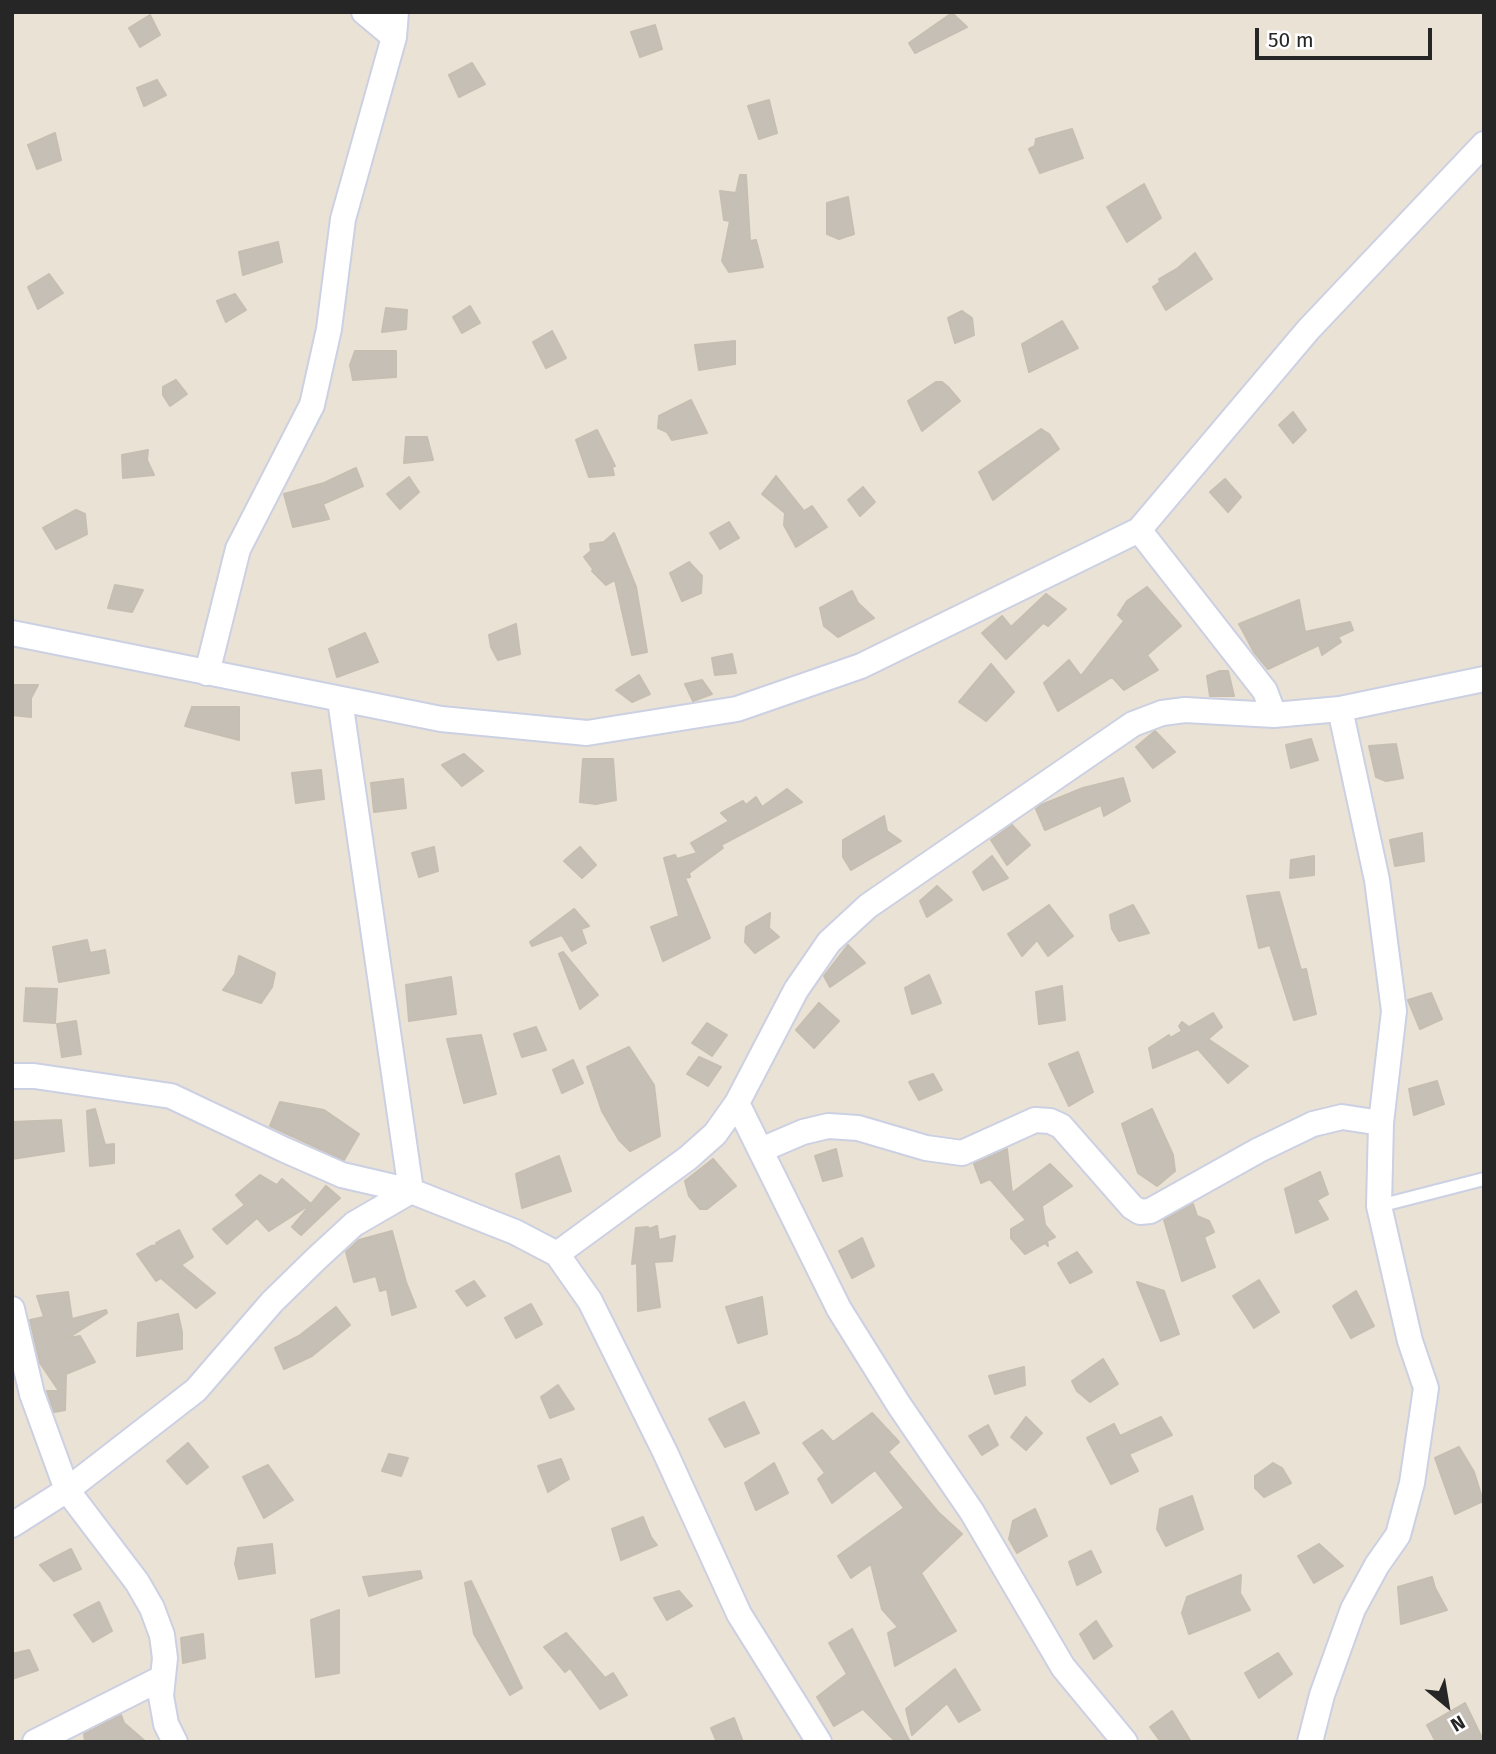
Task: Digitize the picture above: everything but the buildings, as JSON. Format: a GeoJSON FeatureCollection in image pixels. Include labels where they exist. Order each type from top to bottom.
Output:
{"type":"FeatureCollection","features":[{"type":"Feature","properties":{"kind":"street"},"geometry":{"type":"LineString","coordinates":[[207,673],[238,549],[313,405],[329,329],[343,219],[395,24],[364,12]]}},
{"type":"Feature","properties":{"kind":"street"},"geometry":{"type":"LineString","coordinates":[[12,633],[441,719],[587,733],[737,709],[861,666],[1139,530],[1308,330],[1484,144]]}},
{"type":"Feature","properties":{"kind":"street"},"geometry":{"type":"LineString","coordinates":[[1139,530],[1265,691],[1274,715]]}},
{"type":"Feature","properties":{"kind":"street"},"geometry":{"type":"LineString","coordinates":[[557,1254],[688,1158],[715,1133],[737,1103],[796,990],[829,942],[868,906],[1133,724],[1162,713],[1185,710],[1274,715],[1340,709],[1484,679]]}},
{"type":"Feature","properties":{"kind":"street"},"geometry":{"type":"LineString","coordinates":[[341,700],[411,1191]]}},
{"type":"Feature","properties":{"kind":"street"},"geometry":{"type":"LineString","coordinates":[[1310,1742],[1322,1695],[1353,1609],[1377,1565],[1398,1535],[1412,1483],[1426,1388],[1410,1341],[1379,1206],[1381,1124],[1394,1011],[1377,880],[1340,709]]}},
{"type":"Feature","properties":{"kind":"street"},"geometry":{"type":"LineString","coordinates":[[12,1076],[34,1076],[171,1096],[342,1175],[411,1191],[515,1232],[557,1254],[590,1301],[666,1452],[739,1614],[819,1742]]}},
{"type":"Feature","properties":{"kind":"street"},"geometry":{"type":"LineString","coordinates":[[737,1103],[846,1320],[899,1405],[972,1512],[1063,1667],[1125,1742]]}},
{"type":"Feature","properties":{"kind":"street"},"geometry":{"type":"LineString","coordinates":[[761,1150],[803,1132],[828,1126],[858,1128],[926,1148],[962,1153],[1035,1120],[1050,1121],[1061,1126],[1132,1207],[1140,1212],[1150,1211],[1259,1150],[1313,1124],[1342,1117],[1381,1124]]}},
{"type":"Feature","properties":{"kind":"street"},"geometry":{"type":"LineString","coordinates":[[12,1525],[67,1490],[196,1390],[272,1302],[354,1224],[411,1191]]}},
{"type":"Feature","properties":{"kind":"street"},"geometry":{"type":"LineString","coordinates":[[12,1310],[32,1394],[67,1490],[137,1582],[152,1608],[162,1634],[165,1658],[161,1696],[166,1724],[175,1742]]}},
{"type":"Feature","properties":{"kind":"street"},"geometry":{"type":"LineString","coordinates":[[35,1742],[162,1678]]}},
{"type":"Feature","properties":{"kind":"lane"},"geometry":{"type":"LineString","coordinates":[[1379,1206],[1484,1179]]}}]}
